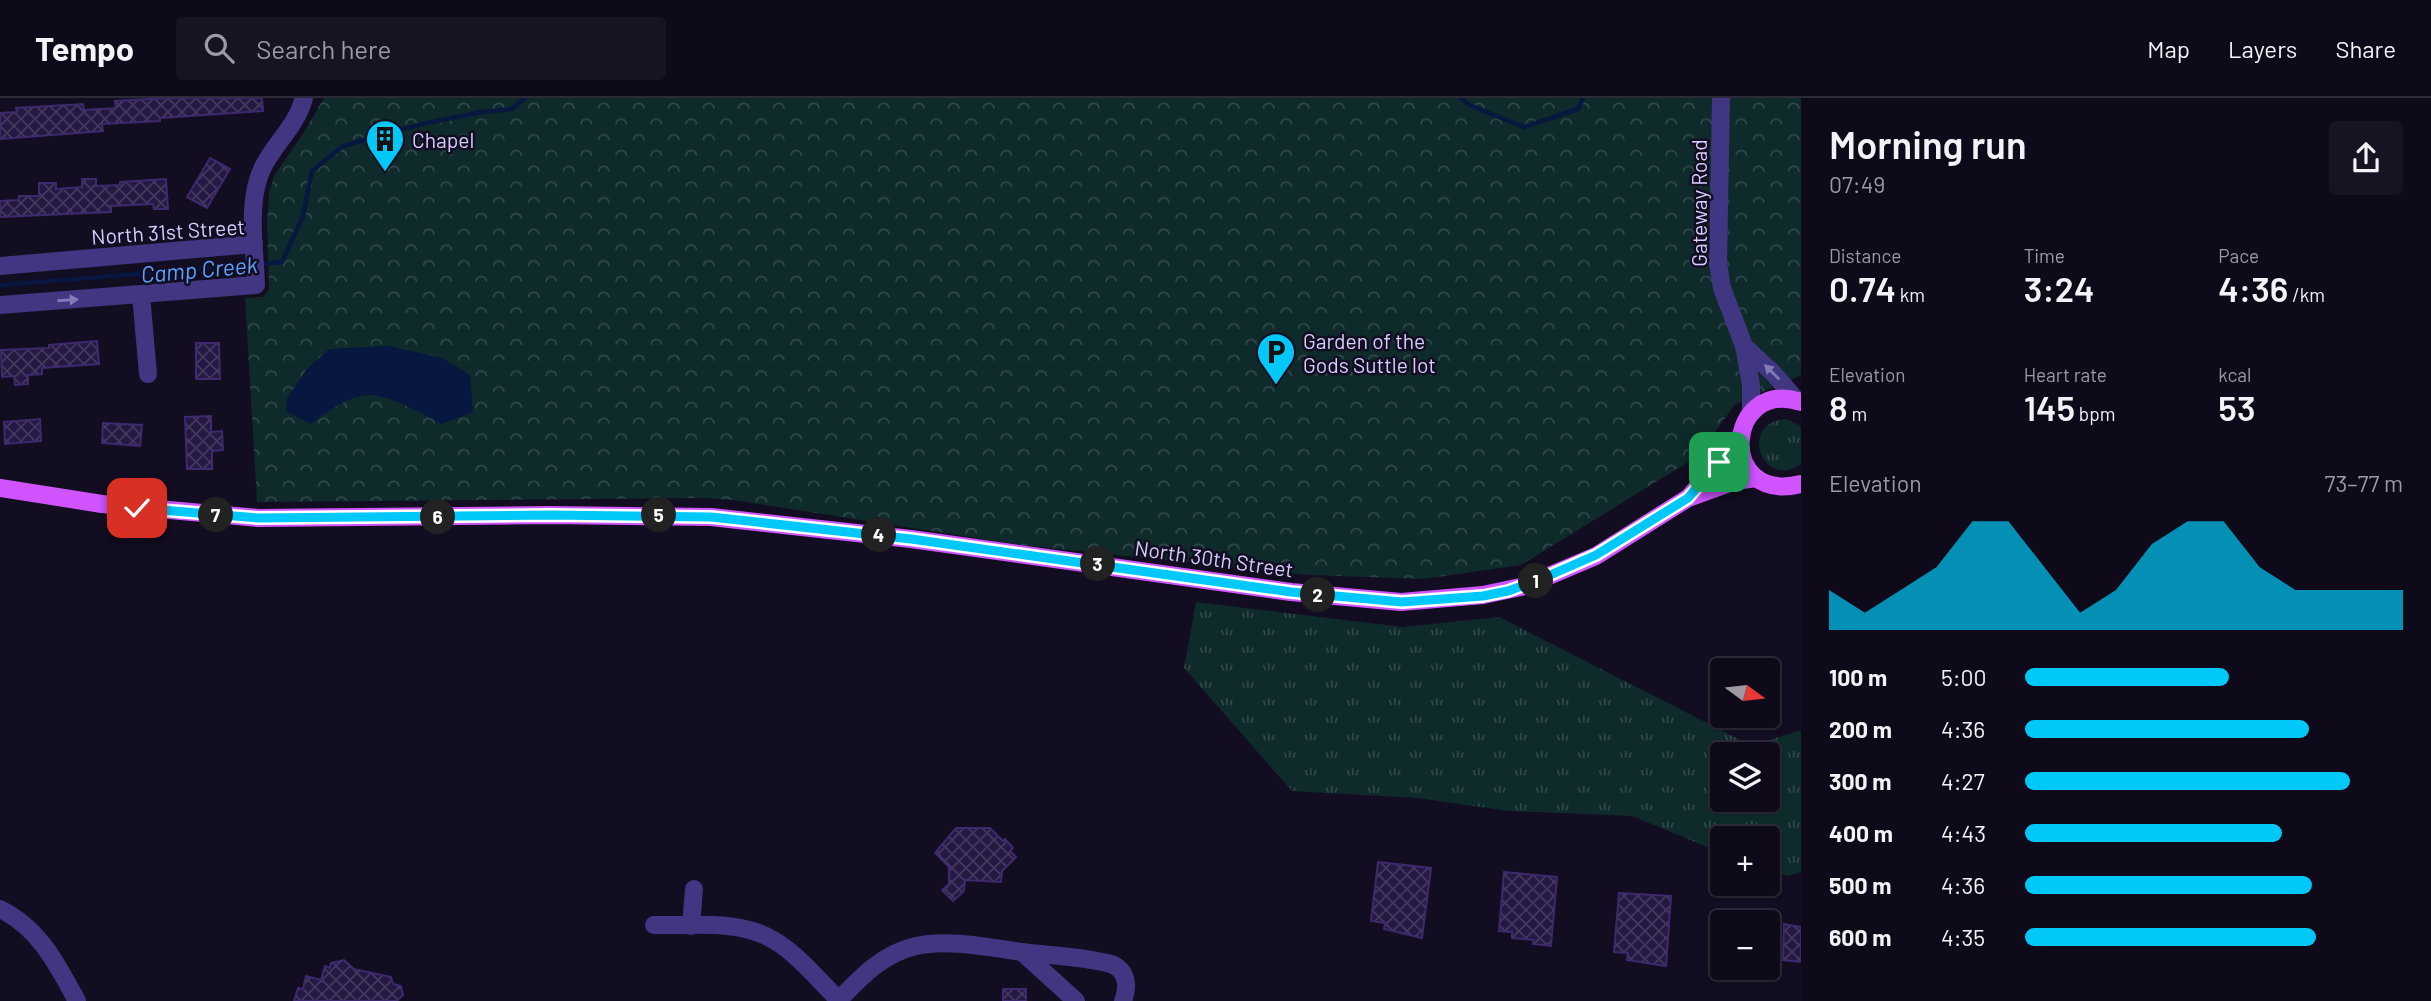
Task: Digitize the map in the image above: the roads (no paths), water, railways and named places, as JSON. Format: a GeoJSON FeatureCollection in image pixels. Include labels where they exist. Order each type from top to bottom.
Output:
{"type":"FeatureCollection","features":[{"type":"Feature","properties":{"kind":"main road"},"geometry":{"type":"LineString","coordinates":[[1751,414],[1764,403],[1777,398],[1799,401]]}},
{"type":"Feature","properties":{"kind":"main road","name":"North 30th Street"},"geometry":{"type":"LineString","coordinates":[[1688,498],[1740,437],[1744,422],[1751,414]]}},
{"type":"Feature","properties":{"kind":"main road"},"geometry":{"type":"LineString","coordinates":[[1740,437],[1740,452],[1746,467],[1756,478]]}},
{"type":"Feature","properties":{"kind":"main road","name":"North 30th Street"},"geometry":{"type":"LineString","coordinates":[[0,488],[102,504],[258,518],[549,515],[711,517],[911,539],[1291,592],[1402,602],[1483,596],[1525,586],[1596,555],[1688,498],[1735,481],[1756,478],[1770,486],[1785,488],[1801,484]]}},
{"type":"Feature","properties":{"kind":"street"},"geometry":{"type":"LineString","coordinates":[[254,244],[255,197],[259,176],[295,120],[304,98]]}},
{"type":"Feature","properties":{"kind":"street","name":"Gateway Road"},"geometry":{"type":"LineString","coordinates":[[1721,98],[1718,262],[1722,288],[1744,345],[1751,385],[1751,414]]}},
{"type":"Feature","properties":{"kind":"street","name":"North 31st Street"},"geometry":{"type":"LineString","coordinates":[[0,266],[254,244],[256,285],[0,305]]}},
{"type":"Feature","properties":{"kind":"street"},"geometry":{"type":"LineString","coordinates":[[141,295],[148,374]]}},
{"type":"Feature","properties":{"kind":"street","name":"Gateway Road"},"geometry":{"type":"LineString","coordinates":[[1744,345],[1799,401]]}},
{"type":"Feature","properties":{"kind":"street"},"geometry":{"type":"LineString","coordinates":[[691,926],[694,889]]}},
{"type":"Feature","properties":{"kind":"street"},"geometry":{"type":"LineString","coordinates":[[0,909],[23,923],[41,940],[78,1001]]}},
{"type":"Feature","properties":{"kind":"street"},"geometry":{"type":"LineString","coordinates":[[654,925],[739,927],[766,936],[790,953],[838,1000],[867,970],[884,959],[917,946],[959,945],[1100,961],[1118,966],[1125,975],[1123,1001]]}},
{"type":"Feature","properties":{"kind":"street"},"geometry":{"type":"LineString","coordinates":[[1023,952],[1076,1001]]}},
{"type":"Feature","properties":{"kind":"water"},"geometry":{"type":"Polygon","coordinates":[[[389,346],[442,358],[470,375],[473,412],[442,424],[397,402],[370,395],[347,401],[311,424],[287,412],[286,400],[306,370],[329,349],[389,346]]]}},
{"type":"Feature","properties":{"kind":"waterway","name":"Camp Creek"},"geometry":{"type":"LineString","coordinates":[[260,264],[282,262],[303,216],[312,171],[343,146],[422,124],[512,109],[525,98]]}},
{"type":"Feature","properties":{"kind":"waterway","name":"Camp Creek"},"geometry":{"type":"LineString","coordinates":[[1461,98],[1469,105],[1524,127],[1578,109],[1583,98]]}},
{"type":"Feature","properties":{"kind":"waterway","name":"Camp Creek"},"geometry":{"type":"LineString","coordinates":[[0,285],[251,265]]}},
{"type":"Feature","properties":{"kind":"place","name":"Chapel"},"geometry":{"type":"Point","coordinates":[385,173]}},
{"type":"Feature","properties":{"kind":"place","name":"Garden of the Gods Suttle lot"},"geometry":{"type":"Point","coordinates":[1276,386]}}]}
